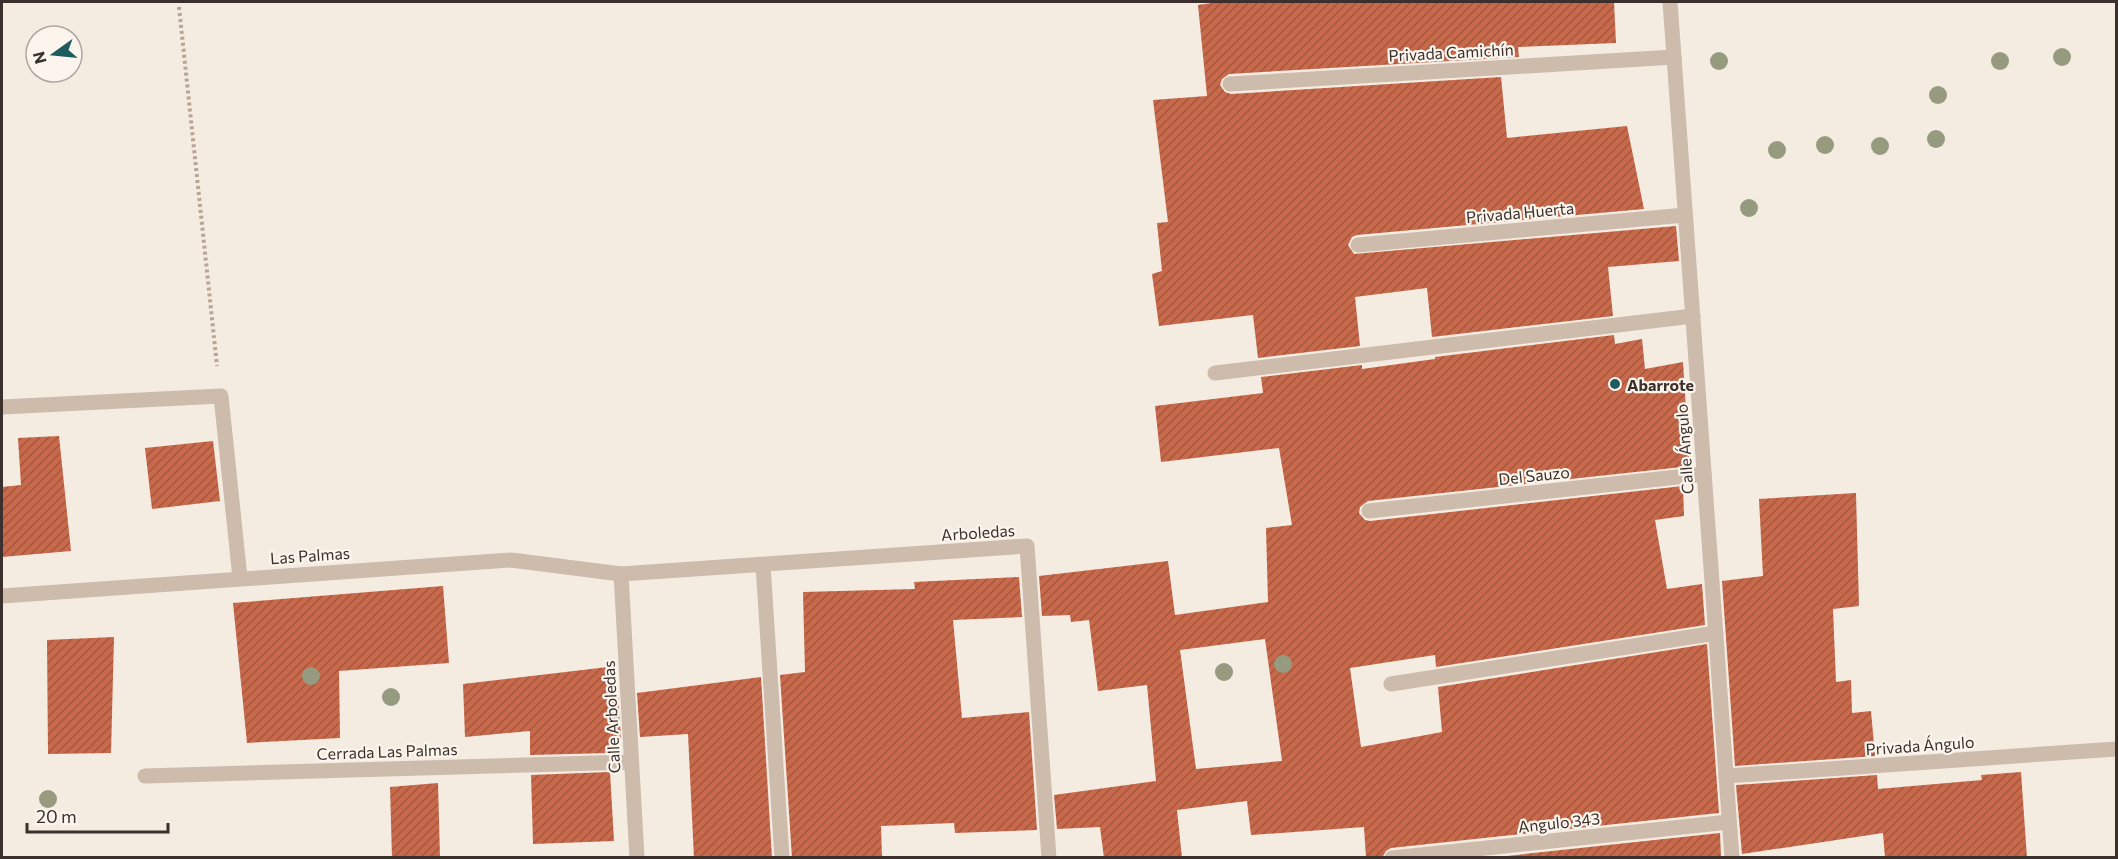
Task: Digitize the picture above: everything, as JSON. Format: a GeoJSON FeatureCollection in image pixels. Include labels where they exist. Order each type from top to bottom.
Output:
{"type":"FeatureCollection","features":[{"type":"Feature","properties":{"kind":"street","name":"Calle Ángulo"},"geometry":{"type":"LineString","coordinates":[[1670,2],[1732,858]]}},
{"type":"Feature","properties":{"kind":"street","name":"Privada Camichín"},"geometry":{"type":"LineString","coordinates":[[1230,84],[1674,57]]}},
{"type":"Feature","properties":{"kind":"street","name":"Privada Huerta"},"geometry":{"type":"LineString","coordinates":[[1358,245],[1685,215]]}},
{"type":"Feature","properties":{"kind":"street"},"geometry":{"type":"LineString","coordinates":[[1215,373],[1693,316]]}},
{"type":"Feature","properties":{"kind":"street"},"geometry":{"type":"LineString","coordinates":[[2,407],[221,396],[240,578]]}},
{"type":"Feature","properties":{"kind":"street","name":"Del Sauzo"},"geometry":{"type":"LineString","coordinates":[[1369,511],[1704,474]]}},
{"type":"Feature","properties":{"kind":"street","name":"Arboledas"},"geometry":{"type":"LineString","coordinates":[[621,574],[1027,546],[1049,858]]}},
{"type":"Feature","properties":{"kind":"street","name":"Las Palmas"},"geometry":{"type":"LineString","coordinates":[[2,596],[511,560],[621,574]]}},
{"type":"Feature","properties":{"kind":"street"},"geometry":{"type":"LineString","coordinates":[[763,565],[782,858]]}},
{"type":"Feature","properties":{"kind":"street","name":"Calle Arboledas"},"geometry":{"type":"LineString","coordinates":[[621,574],[637,858]]}},
{"type":"Feature","properties":{"kind":"street"},"geometry":{"type":"LineString","coordinates":[[1391,684],[1716,633]]}},
{"type":"Feature","properties":{"kind":"street","name":"Privada Ángulo"},"geometry":{"type":"LineString","coordinates":[[1726,776],[2116,750]]}},
{"type":"Feature","properties":{"kind":"street","name":"Cerrada Las Palmas"},"geometry":{"type":"LineString","coordinates":[[145,776],[631,762]]}},
{"type":"Feature","properties":{"kind":"street","name":"Angulo 343"},"geometry":{"type":"LineString","coordinates":[[1392,858],[1729,822]]}},
{"type":"Feature","properties":{"kind":"path"},"geometry":{"type":"LineString","coordinates":[[179,7],[221,396]]}},
{"type":"Feature","properties":{"kind":"building"},"geometry":{"type":"Polygon","coordinates":[[[1219,2],[1614,2],[1616,43],[1518,47],[1519,57],[1229,74],[1222,79],[1220,85],[1225,92],[1231,94],[1501,77],[1507,138],[1627,126],[1644,209],[1357,235],[1352,237],[1348,245],[1354,254],[1676,226],[1679,261],[1608,267],[1613,316],[1432,337],[1427,288],[1355,297],[1360,346],[1258,358],[1253,315],[1159,326],[1152,274],[1162,271],[1157,223],[1168,222],[1153,100],[1207,96],[1198,5],[1219,2]]]}},
{"type":"Feature","properties":{"kind":"building"},"geometry":{"type":"Polygon","coordinates":[[[1614,335],[1615,344],[1642,339],[1645,369],[1683,362],[1689,457],[1682,458],[1682,467],[1368,501],[1360,507],[1359,513],[1365,520],[1370,521],[1683,486],[1684,516],[1655,520],[1667,589],[1702,584],[1705,625],[1436,667],[1435,655],[1350,668],[1361,747],[1442,732],[1438,687],[1707,644],[1719,813],[1391,848],[1382,858],[1366,858],[1364,827],[1251,835],[1247,801],[1177,810],[1182,858],[1104,858],[1100,827],[1057,829],[1054,795],[1156,781],[1147,685],[1098,691],[1089,620],[1071,622],[1070,615],[1042,616],[1039,576],[1168,561],[1175,615],[1268,602],[1266,528],[1292,525],[1279,448],[1161,462],[1155,406],[1263,393],[1261,377],[1362,365],[1362,369],[1435,359],[1435,357],[1614,335]],[[1265,639],[1180,650],[1196,769],[1282,761],[1265,639]]]}},
{"type":"Feature","properties":{"kind":"building"},"geometry":{"type":"Polygon","coordinates":[[[59,436],[71,551],[2,557],[2,487],[21,485],[18,438],[59,436]]]}},
{"type":"Feature","properties":{"kind":"building"},"geometry":{"type":"Polygon","coordinates":[[[213,441],[220,501],[152,509],[145,448],[213,441]]]}},
{"type":"Feature","properties":{"kind":"building"},"geometry":{"type":"Polygon","coordinates":[[[1856,493],[1859,606],[1833,609],[1836,682],[1851,680],[1852,713],[1871,711],[1875,756],[1735,766],[1722,581],[1763,576],[1759,499],[1856,493]]]}},
{"type":"Feature","properties":{"kind":"building"},"geometry":{"type":"Polygon","coordinates":[[[1019,577],[1022,617],[953,620],[962,718],[1029,712],[1037,830],[955,833],[954,823],[881,826],[882,858],[792,858],[780,675],[805,672],[803,592],[915,589],[914,582],[1019,577]]]}},
{"type":"Feature","properties":{"kind":"building"},"geometry":{"type":"Polygon","coordinates":[[[443,586],[449,663],[339,671],[340,738],[247,743],[233,603],[443,586]]]}},
{"type":"Feature","properties":{"kind":"building"},"geometry":{"type":"Polygon","coordinates":[[[114,637],[111,753],[48,754],[47,640],[114,637]]]}},
{"type":"Feature","properties":{"kind":"building"},"geometry":{"type":"Polygon","coordinates":[[[608,667],[610,696],[618,695],[621,739],[609,739],[609,753],[530,755],[530,731],[465,737],[463,684],[608,667]]]}},
{"type":"Feature","properties":{"kind":"building"},"geometry":{"type":"Polygon","coordinates":[[[761,677],[772,858],[694,858],[688,734],[640,737],[637,693],[761,677]]]}},
{"type":"Feature","properties":{"kind":"building"},"geometry":{"type":"Polygon","coordinates":[[[610,772],[614,841],[533,844],[531,775],[610,772]]]}},
{"type":"Feature","properties":{"kind":"building"},"geometry":{"type":"Polygon","coordinates":[[[2021,772],[2027,858],[1885,858],[1883,833],[1742,854],[1736,785],[1877,775],[1878,789],[1982,780],[1981,775],[2021,772]]]}},
{"type":"Feature","properties":{"kind":"building"},"geometry":{"type":"Polygon","coordinates":[[[438,783],[440,858],[392,858],[390,787],[438,783]]]}},
{"type":"Feature","properties":{"kind":"building"},"geometry":{"type":"Polygon","coordinates":[[[1720,833],[1721,858],[1488,858],[1720,833]]]}},
{"type":"Feature","properties":{"kind":"place","name":"Abarrote"},"geometry":{"type":"Point","coordinates":[1615,384]}}]}
